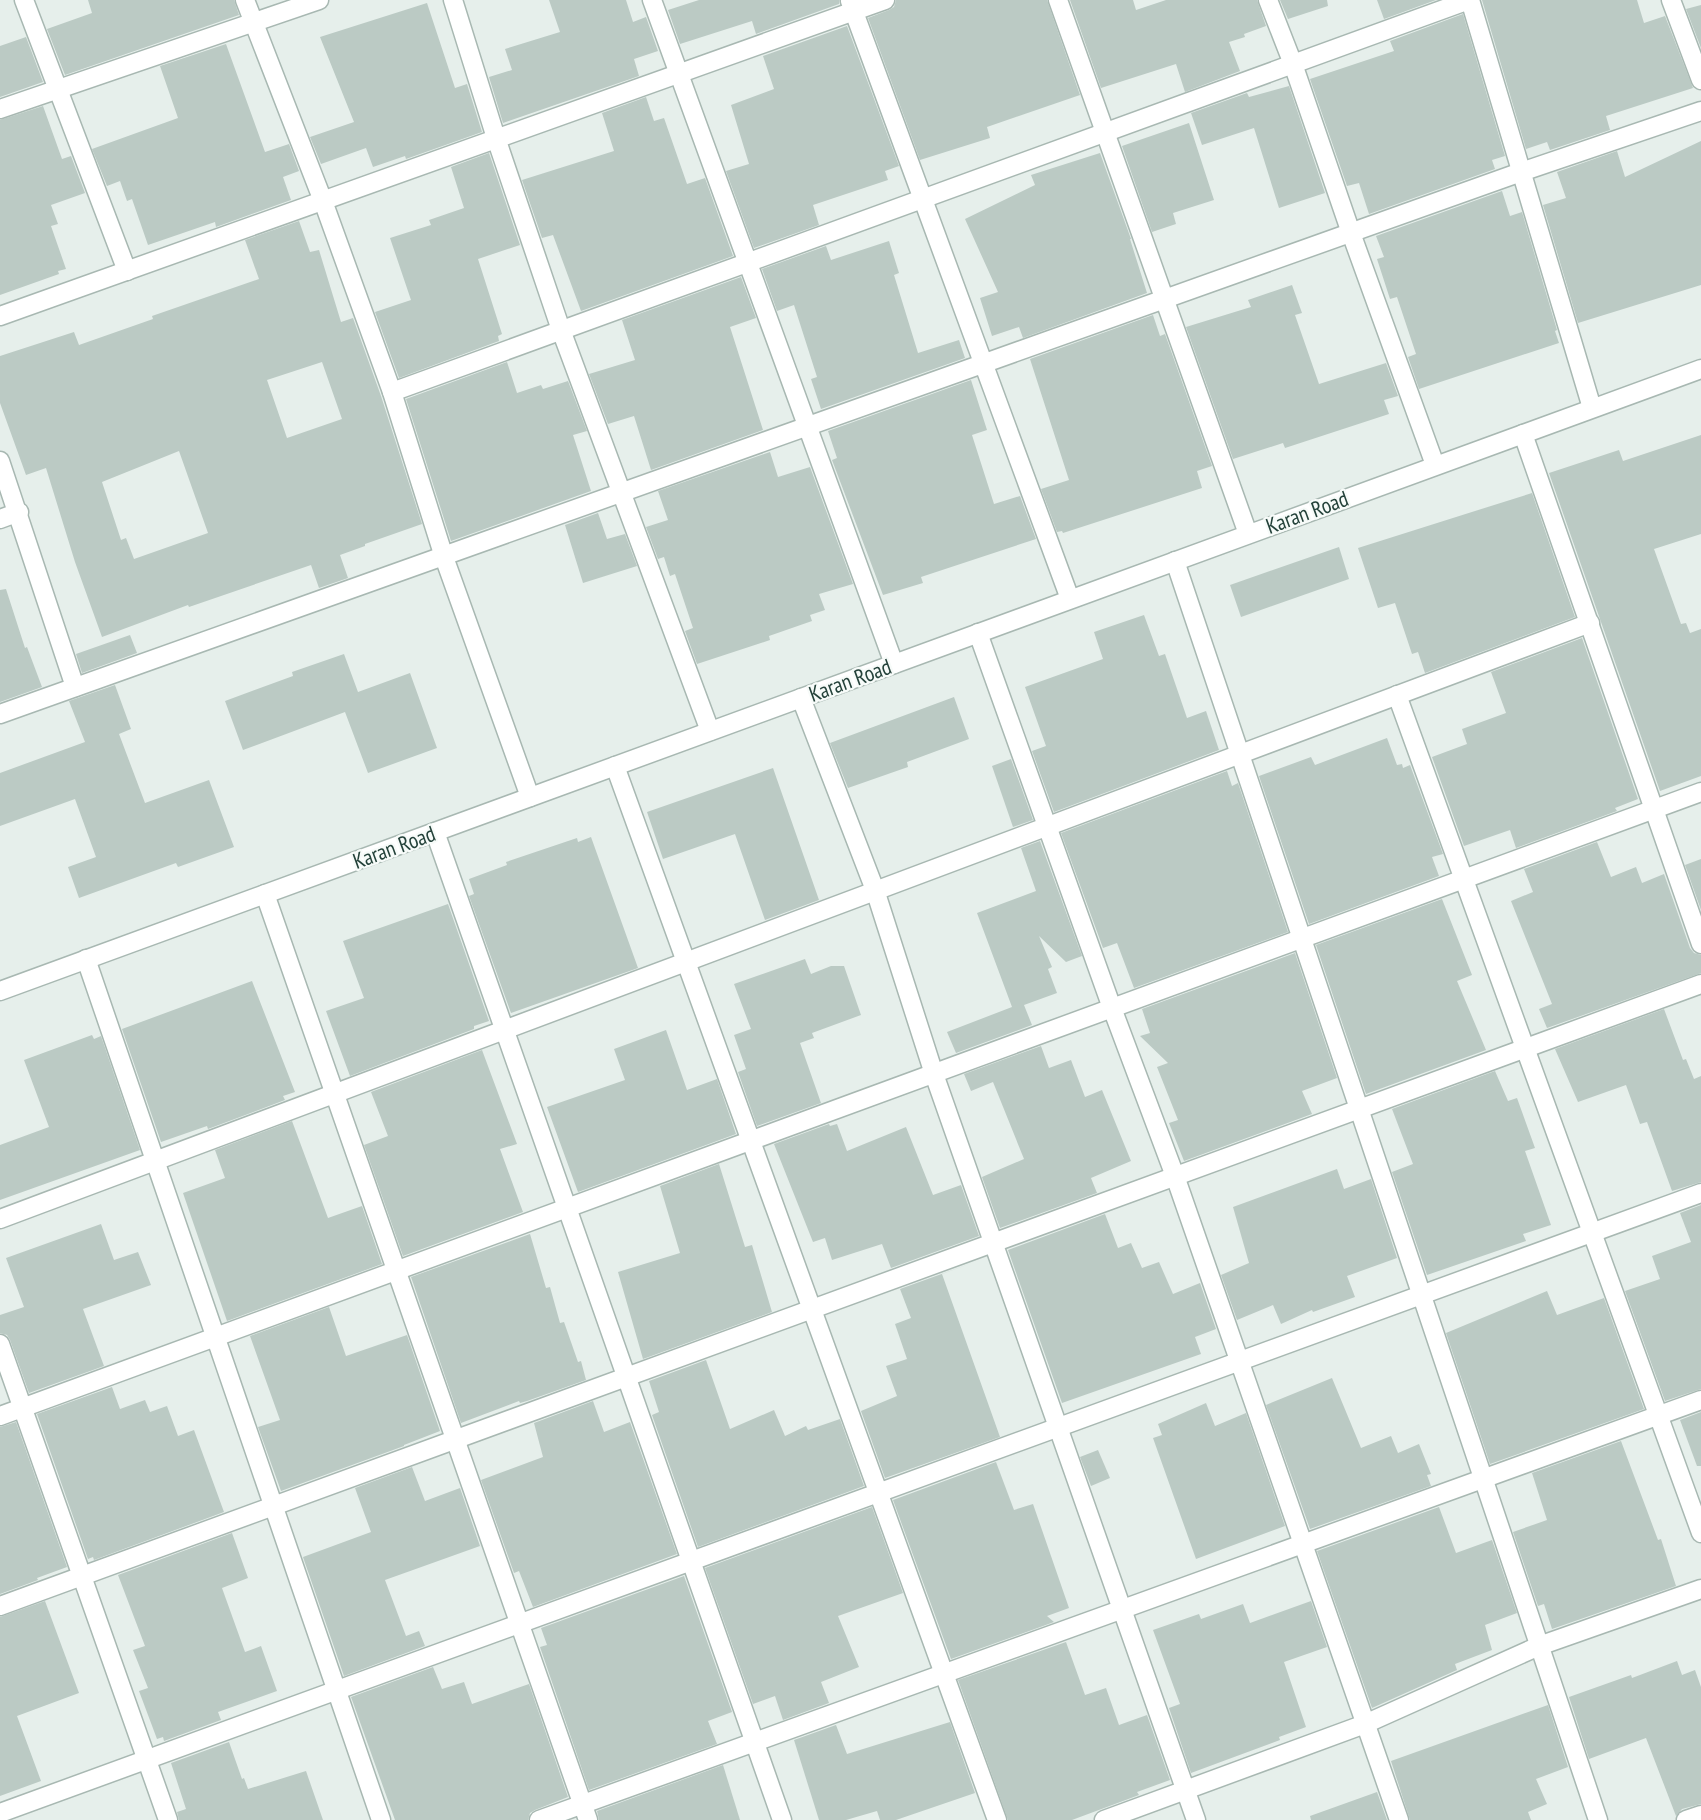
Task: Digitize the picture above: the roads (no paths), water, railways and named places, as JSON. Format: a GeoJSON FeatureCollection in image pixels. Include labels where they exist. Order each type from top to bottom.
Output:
{"type":"FeatureCollection","features":[{"type":"Feature","properties":{"kind":"street"},"geometry":{"type":"LineString","coordinates":[[24,0],[127,270]]}},
{"type":"Feature","properties":{"kind":"street"},"geometry":{"type":"LineString","coordinates":[[245,0],[323,201],[392,392],[444,557],[530,797]]}},
{"type":"Feature","properties":{"kind":"street"},"geometry":{"type":"LineString","coordinates":[[0,109],[319,0]]}},
{"type":"Feature","properties":{"kind":"street"},"geometry":{"type":"LineString","coordinates":[[453,0],[496,138],[561,330],[710,731]]}},
{"type":"Feature","properties":{"kind":"street"},"geometry":{"type":"LineString","coordinates":[[652,0],[894,664]]}},
{"type":"Feature","properties":{"kind":"street"},"geometry":{"type":"LineString","coordinates":[[0,316],[678,74],[852,5],[885,0]]}},
{"type":"Feature","properties":{"kind":"street"},"geometry":{"type":"LineString","coordinates":[[1058,0],[1248,534]]}},
{"type":"Feature","properties":{"kind":"street"},"geometry":{"type":"LineString","coordinates":[[1268,0],[1293,64],[1435,465]]}},
{"type":"Feature","properties":{"kind":"street"},"geometry":{"type":"LineString","coordinates":[[392,392],[1469,0],[1592,408]]}},
{"type":"Feature","properties":{"kind":"street"},"geometry":{"type":"LineString","coordinates":[[1671,0],[1701,80]]}},
{"type":"Feature","properties":{"kind":"street"},"geometry":{"type":"LineString","coordinates":[[852,5],[1070,599]]}},
{"type":"Feature","properties":{"kind":"street"},"geometry":{"type":"LineString","coordinates":[[0,714],[1521,172],[1701,111]]}},
{"type":"Feature","properties":{"kind":"street","name":"Karan Road"},"geometry":{"type":"LineString","coordinates":[[0,991],[1701,369]]}},
{"type":"Feature","properties":{"kind":"street"},"geometry":{"type":"LineString","coordinates":[[1523,434],[1701,944]]}},
{"type":"Feature","properties":{"kind":"street"},"geometry":{"type":"LineString","coordinates":[[0,461],[75,687]]}},
{"type":"Feature","properties":{"kind":"street"},"geometry":{"type":"LineString","coordinates":[[0,519],[19,513]]}},
{"type":"Feature","properties":{"kind":"street"},"geometry":{"type":"LineString","coordinates":[[1175,561],[1598,1820]]}},
{"type":"Feature","properties":{"kind":"street"},"geometry":{"type":"LineString","coordinates":[[0,1219],[1590,623]]}},
{"type":"Feature","properties":{"kind":"street"},"geometry":{"type":"LineString","coordinates":[[978,633],[1112,1008],[1175,1176],[1399,1820]]}},
{"type":"Feature","properties":{"kind":"street"},"geometry":{"type":"LineString","coordinates":[[1397,695],[1701,1533]]}},
{"type":"Feature","properties":{"kind":"street"},"geometry":{"type":"LineString","coordinates":[[801,698],[875,891],[934,1074],[1196,1820]]}},
{"type":"Feature","properties":{"kind":"street"},"geometry":{"type":"LineString","coordinates":[[615,766],[997,1820]]}},
{"type":"Feature","properties":{"kind":"street"},"geometry":{"type":"LineString","coordinates":[[0,1416],[1701,792]]}},
{"type":"Feature","properties":{"kind":"street"},"geometry":{"type":"LineString","coordinates":[[435,832],[782,1820]]}},
{"type":"Feature","properties":{"kind":"street"},"geometry":{"type":"LineString","coordinates":[[265,894],[585,1812]]}},
{"type":"Feature","properties":{"kind":"street"},"geometry":{"type":"LineString","coordinates":[[86,959],[381,1820]]}},
{"type":"Feature","properties":{"kind":"street"},"geometry":{"type":"LineString","coordinates":[[0,1606],[1701,984]]}},
{"type":"Feature","properties":{"kind":"street"},"geometry":{"type":"LineString","coordinates":[[0,1813],[1701,1193]]}},
{"type":"Feature","properties":{"kind":"street"},"geometry":{"type":"LineString","coordinates":[[0,1344],[168,1820]]}},
{"type":"Feature","properties":{"kind":"street"},"geometry":{"type":"LineString","coordinates":[[539,1820],[585,1812],[756,1742],[1701,1400]]}},
{"type":"Feature","properties":{"kind":"street"},"geometry":{"type":"LineString","coordinates":[[1104,1820],[1365,1724],[1539,1647],[1701,1589]]}},
{"type":"Feature","properties":{"kind":"street"},"geometry":{"type":"LineString","coordinates":[[1686,1820],[1701,1815]]}}]}
